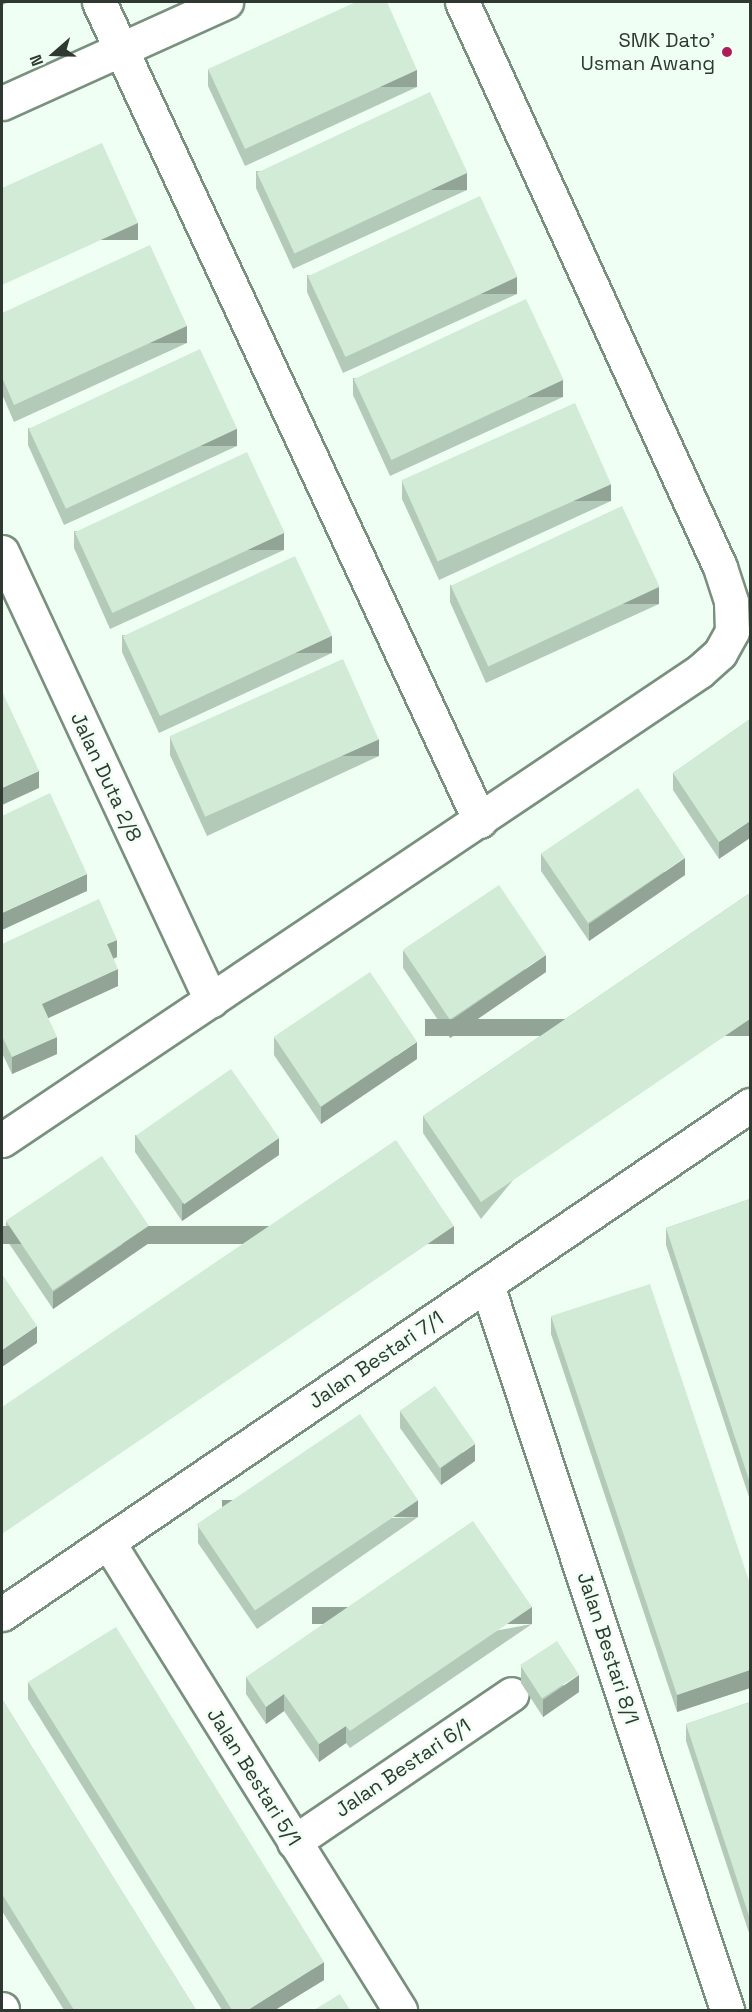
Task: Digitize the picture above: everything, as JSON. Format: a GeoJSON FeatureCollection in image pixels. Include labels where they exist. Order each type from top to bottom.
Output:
{"type":"FeatureCollection","features":[{"type":"Feature","properties":{"kind":"street"},"geometry":{"type":"LineString","coordinates":[[99,2],[480,820]]}},
{"type":"Feature","properties":{"kind":"street"},"geometry":{"type":"LineString","coordinates":[[2,103],[226,2]]}},
{"type":"Feature","properties":{"kind":"street"},"geometry":{"type":"LineString","coordinates":[[2,1140],[700,671],[720,653],[732,631],[732,601],[720,567],[462,2]]}},
{"type":"Feature","properties":{"kind":"street","name":"Jalan Duta 2/8"},"geometry":{"type":"LineString","coordinates":[[2,552],[211,1001]]}},
{"type":"Feature","properties":{"kind":"street","name":"Jalan Bestari 7/1"},"geometry":{"type":"LineString","coordinates":[[2,1614],[750,1105]]}},
{"type":"Feature","properties":{"kind":"street","name":"Jalan Bestari 8/1"},"geometry":{"type":"LineString","coordinates":[[487,1285],[727,2010]]}},
{"type":"Feature","properties":{"kind":"street","name":"Jalan Bestari 5/1"},"geometry":{"type":"LineString","coordinates":[[108,1542],[400,2010]]}},
{"type":"Feature","properties":{"kind":"street","name":"Jalan Bestari 6/1"},"geometry":{"type":"LineString","coordinates":[[294,1842],[512,1694]]}},
{"type":"Feature","properties":{"kind":"building"},"geometry":{"type":"Polygon","coordinates":[[[356,2],[387,2],[417,70],[245,149],[208,69],[356,2]]]}},
{"type":"Feature","properties":{"kind":"building"},"geometry":{"type":"Polygon","coordinates":[[[430,92],[468,173],[295,253],[257,173],[430,92]]]}},
{"type":"Feature","properties":{"kind":"building"},"geometry":{"type":"Polygon","coordinates":[[[102,143],[138,223],[2,285],[2,188],[102,143]]]}},
{"type":"Feature","properties":{"kind":"building"},"geometry":{"type":"Polygon","coordinates":[[[480,196],[518,277],[345,357],[308,276],[480,196]]]}},
{"type":"Feature","properties":{"kind":"building"},"geometry":{"type":"Polygon","coordinates":[[[150,245],[187,326],[14,405],[2,377],[2,313],[150,245]]]}},
{"type":"Feature","properties":{"kind":"building"},"geometry":{"type":"Polygon","coordinates":[[[526,299],[564,380],[391,460],[354,379],[526,299]]]}},
{"type":"Feature","properties":{"kind":"building"},"geometry":{"type":"Polygon","coordinates":[[[200,349],[237,429],[66,509],[29,429],[200,349]]]}},
{"type":"Feature","properties":{"kind":"building"},"geometry":{"type":"Polygon","coordinates":[[[575,403],[611,484],[438,562],[401,480],[575,403]]]}},
{"type":"Feature","properties":{"kind":"building"},"geometry":{"type":"Polygon","coordinates":[[[247,452],[285,533],[112,613],[75,532],[247,452]]]}},
{"type":"Feature","properties":{"kind":"building"},"geometry":{"type":"Polygon","coordinates":[[[622,506],[660,587],[488,667],[451,586],[622,506]]]}},
{"type":"Feature","properties":{"kind":"building"},"geometry":{"type":"Polygon","coordinates":[[[295,556],[332,636],[160,716],[123,636],[295,556]]]}},
{"type":"Feature","properties":{"kind":"building"},"geometry":{"type":"Polygon","coordinates":[[[343,659],[379,739],[205,817],[169,736],[343,659]]]}},
{"type":"Feature","properties":{"kind":"building"},"geometry":{"type":"Polygon","coordinates":[[[2,691],[39,771],[2,788],[2,691]]]}},
{"type":"Feature","properties":{"kind":"building"},"geometry":{"type":"Polygon","coordinates":[[[750,719],[750,821],[719,842],[673,773],[750,719]]]}},
{"type":"Feature","properties":{"kind":"building"},"geometry":{"type":"Polygon","coordinates":[[[638,788],[685,858],[588,923],[541,853],[638,788]]]}},
{"type":"Feature","properties":{"kind":"building"},"geometry":{"type":"Polygon","coordinates":[[[50,793],[87,874],[2,913],[2,816],[50,793]]]}},
{"type":"Feature","properties":{"kind":"building"},"geometry":{"type":"Polygon","coordinates":[[[499,885],[546,955],[450,1020],[403,950],[499,885]]]}},
{"type":"Feature","properties":{"kind":"building"},"geometry":{"type":"Polygon","coordinates":[[[750,893],[750,1019],[481,1202],[423,1116],[750,893]]]}},
{"type":"Feature","properties":{"kind":"building"},"geometry":{"type":"Polygon","coordinates":[[[99,899],[117,940],[107,944],[118,969],[42,1004],[57,1037],[12,1057],[2,1036],[2,944],[99,899]]]}},
{"type":"Feature","properties":{"kind":"building"},"geometry":{"type":"Polygon","coordinates":[[[370,972],[417,1042],[321,1107],[274,1037],[370,972]]]}},
{"type":"Feature","properties":{"kind":"building"},"geometry":{"type":"Polygon","coordinates":[[[231,1069],[279,1138],[184,1204],[136,1136],[231,1069]]]}},
{"type":"Feature","properties":{"kind":"building"},"geometry":{"type":"Polygon","coordinates":[[[396,1140],[454,1226],[2,1534],[2,1407],[396,1140]]]}},
{"type":"Feature","properties":{"kind":"building"},"geometry":{"type":"Polygon","coordinates":[[[102,1156],[149,1226],[53,1291],[6,1221],[102,1156]]]}},
{"type":"Feature","properties":{"kind":"building"},"geometry":{"type":"Polygon","coordinates":[[[750,1199],[750,1483],[666,1228],[750,1199]]]}},
{"type":"Feature","properties":{"kind":"building"},"geometry":{"type":"Polygon","coordinates":[[[2,1274],[37,1326],[2,1350],[2,1274]]]}},
{"type":"Feature","properties":{"kind":"building"},"geometry":{"type":"Polygon","coordinates":[[[650,1284],[750,1584],[750,1670],[677,1695],[551,1316],[650,1284]]]}},
{"type":"Feature","properties":{"kind":"building"},"geometry":{"type":"Polygon","coordinates":[[[435,1386],[475,1443],[440,1468],[400,1411],[435,1386]]]}},
{"type":"Feature","properties":{"kind":"building"},"geometry":{"type":"Polygon","coordinates":[[[360,1414],[418,1500],[255,1610],[197,1524],[360,1414]]]}},
{"type":"Feature","properties":{"kind":"building"},"geometry":{"type":"Polygon","coordinates":[[[473,1521],[532,1607],[350,1731],[346,1726],[319,1744],[284,1694],[266,1707],[246,1677],[473,1521]]]}},
{"type":"Feature","properties":{"kind":"building"},"geometry":{"type":"Polygon","coordinates":[[[116,1627],[324,1962],[248,2010],[232,2010],[28,1682],[116,1627]]]}},
{"type":"Feature","properties":{"kind":"building"},"geometry":{"type":"Polygon","coordinates":[[[557,1641],[579,1675],[542,1699],[520,1665],[557,1641]]]}},
{"type":"Feature","properties":{"kind":"building"},"geometry":{"type":"Polygon","coordinates":[[[2,1699],[196,2010],[74,2010],[2,1894],[2,1699]]]}},
{"type":"Feature","properties":{"kind":"building"},"geometry":{"type":"Polygon","coordinates":[[[750,1702],[750,1919],[686,1724],[750,1702]]]}},
{"type":"Feature","properties":{"kind":"building"},"geometry":{"type":"Polygon","coordinates":[[[340,1994],[350,2010],[314,2010],[340,1994]]]}},
{"type":"Feature","properties":{"kind":"place","name":"SMK Dato' Usman Awang"},"geometry":{"type":"Point","coordinates":[727,52]}}]}
